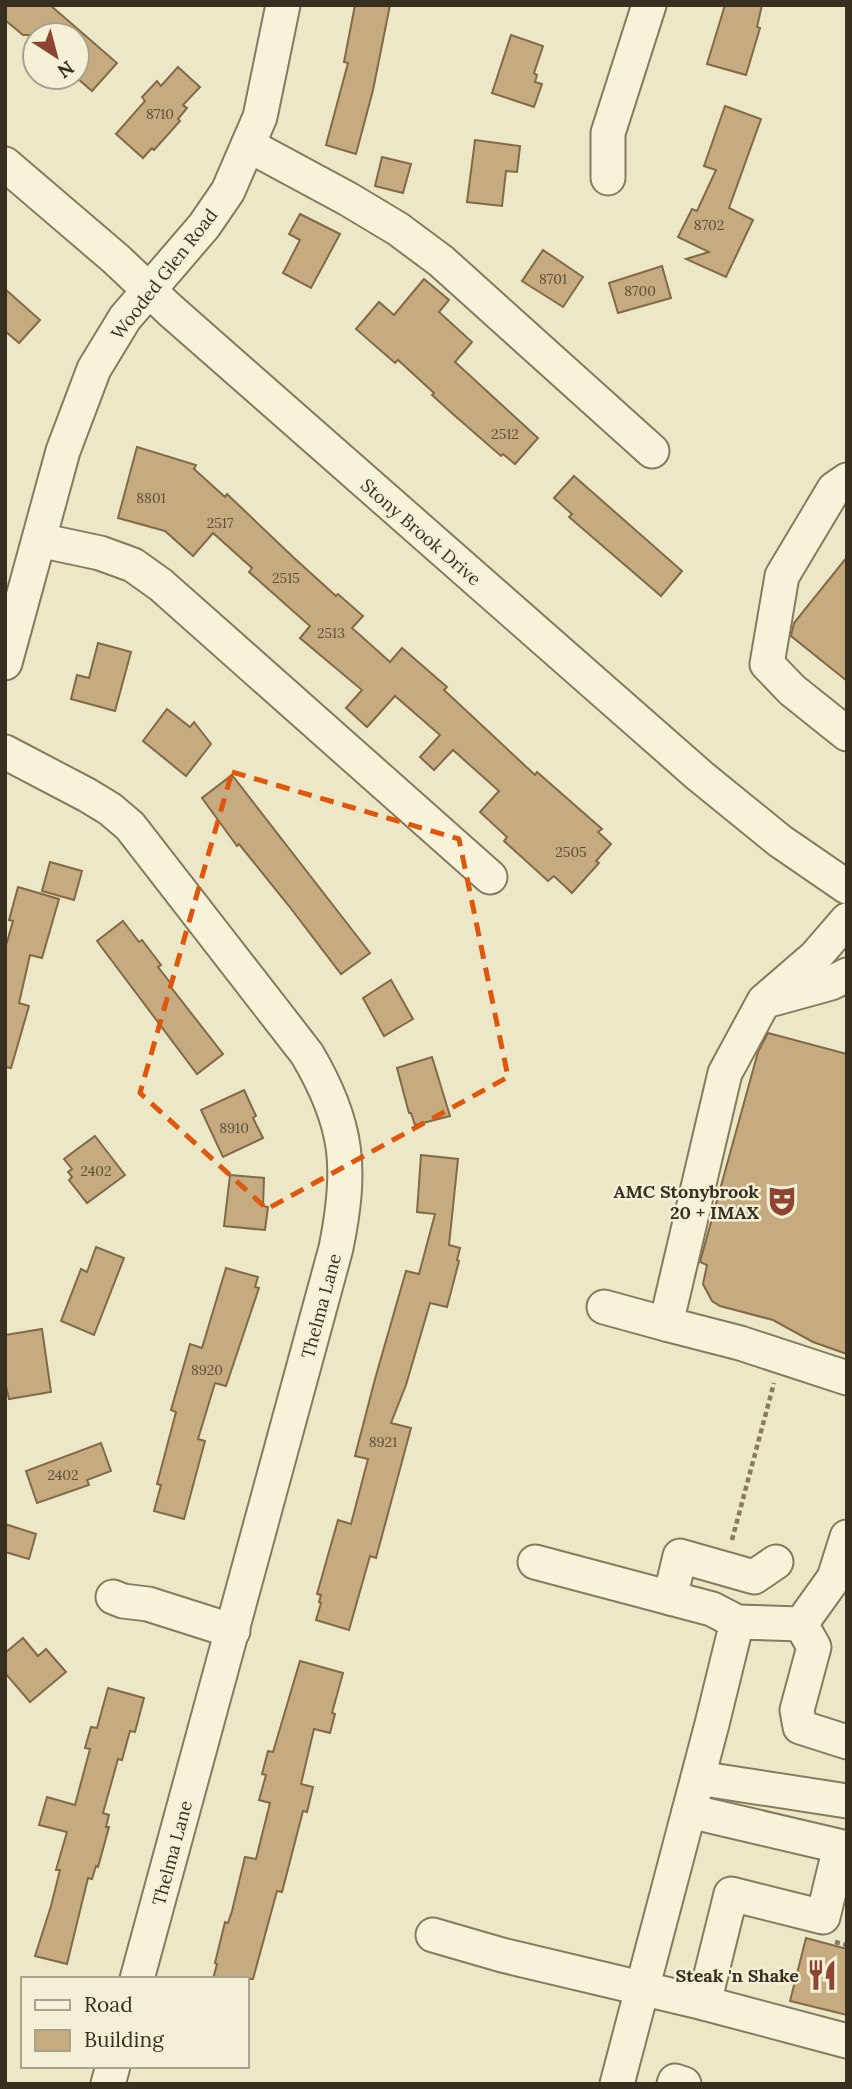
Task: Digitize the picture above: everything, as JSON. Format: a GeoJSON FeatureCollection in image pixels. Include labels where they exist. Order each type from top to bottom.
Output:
{"type":"FeatureCollection","features":[{"type":"Feature","properties":{"kind":"street","name":"Wooded Glen Road"},"geometry":{"type":"LineString","coordinates":[[5,663],[63,451],[94,369],[117,329],[204,226],[222,200],[260,117],[282,5]]}},
{"type":"Feature","properties":{"kind":"street"},"geometry":{"type":"LineString","coordinates":[[608,178],[608,133],[649,5]]}},
{"type":"Feature","properties":{"kind":"street"},"geometry":{"type":"LineString","coordinates":[[248,145],[348,199],[409,237],[441,261],[652,452]]}},
{"type":"Feature","properties":{"kind":"street","name":"Stony Brook Drive"},"geometry":{"type":"LineString","coordinates":[[5,164],[700,776],[780,841],[847,887]]}},
{"type":"Feature","properties":{"kind":"street"},"geometry":{"type":"LineString","coordinates":[[847,480],[834,489],[782,576],[766,664],[792,690],[847,734]]}},
{"type":"Feature","properties":{"kind":"street"},"geometry":{"type":"LineString","coordinates":[[39,540],[133,565],[161,585],[490,877]]}},
{"type":"Feature","properties":{"kind":"street","name":"Thelma Lane"},"geometry":{"type":"LineString","coordinates":[[5,752],[87,795],[130,826],[307,1054],[335,1109],[346,1167],[345,1203],[337,1248],[138,1977]]}},
{"type":"Feature","properties":{"kind":"street"},"geometry":{"type":"LineString","coordinates":[[666,1324],[724,1073],[764,1001],[815,957],[847,920]]}},
{"type":"Feature","properties":{"kind":"street"},"geometry":{"type":"LineString","coordinates":[[764,1001],[831,983],[847,975]]}},
{"type":"Feature","properties":{"kind":"street"},"geometry":{"type":"LineString","coordinates":[[604,1307],[740,1343],[847,1378]]}},
{"type":"Feature","properties":{"kind":"street"},"geometry":{"type":"LineString","coordinates":[[801,1624],[834,1578],[847,1537]]}},
{"type":"Feature","properties":{"kind":"street"},"geometry":{"type":"LineString","coordinates":[[670,1598],[681,1556],[754,1577],[776,1562]]}},
{"type":"Feature","properties":{"kind":"street"},"geometry":{"type":"LineString","coordinates":[[535,1562],[712,1609],[737,1622],[801,1624]]}},
{"type":"Feature","properties":{"kind":"street"},"geometry":{"type":"LineString","coordinates":[[113,1597],[148,1604],[233,1631]]}},
{"type":"Feature","properties":{"kind":"street"},"geometry":{"type":"LineString","coordinates":[[617,2084],[737,1622]]}},
{"type":"Feature","properties":{"kind":"street"},"geometry":{"type":"LineString","coordinates":[[801,1624],[814,1647],[797,1710],[800,1727],[847,1742]]}},
{"type":"Feature","properties":{"kind":"street"},"geometry":{"type":"LineString","coordinates":[[698,1778],[847,1801]]}},
{"type":"Feature","properties":{"kind":"street"},"geometry":{"type":"LineString","coordinates":[[690,1811],[844,1847],[835,1920],[731,1894],[704,2003]]}},
{"type":"Feature","properties":{"kind":"street"},"geometry":{"type":"LineString","coordinates":[[433,1935],[847,2041]]}},
{"type":"Feature","properties":{"kind":"street"},"geometry":{"type":"LineString","coordinates":[[674,2084],[675,2081],[684,2084]]}},
{"type":"Feature","properties":{"kind":"highlighted area"},"geometry":{"type":"Polygon","coordinates":[[[232,772],[459,839],[508,1077],[267,1209],[140,1093],[232,772]]]}},
{"type":"Feature","properties":{"kind":"building"},"geometry":{"type":"Polygon","coordinates":[[[5,5],[50,5],[68,21],[21,21],[21,33],[5,20],[5,5]]]}},
{"type":"Feature","properties":{"kind":"building"},"geometry":{"type":"Polygon","coordinates":[[[355,5],[390,5],[373,90],[356,154],[326,145],[348,63],[344,62],[355,5]]]}},
{"type":"Feature","properties":{"kind":"building"},"geometry":{"type":"Polygon","coordinates":[[[725,5],[762,5],[757,27],[760,28],[746,75],[707,64],[725,5]]]}},
{"type":"Feature","properties":{"kind":"building"},"geometry":{"type":"Polygon","coordinates":[[[511,35],[543,46],[534,73],[537,75],[535,82],[542,84],[534,107],[492,93],[511,35]]]}},
{"type":"Feature","properties":{"kind":"building"},"geometry":{"type":"Polygon","coordinates":[[[91,40],[117,63],[91,90],[91,40]]]}},
{"type":"Feature","properties":{"kind":"building"},"geometry":{"type":"Polygon","coordinates":[[[178,67],[200,87],[183,105],[187,108],[178,119],[180,121],[154,150],[152,148],[143,158],[116,134],[145,101],[142,97],[157,81],[161,86],[178,67]]]}},
{"type":"Feature","properties":{"kind":"building"},"geometry":{"type":"Polygon","coordinates":[[[725,106],[761,119],[729,208],[753,220],[726,277],[686,259],[709,252],[678,237],[692,209],[697,211],[716,170],[704,166],[725,106]]]}},
{"type":"Feature","properties":{"kind":"building"},"geometry":{"type":"Polygon","coordinates":[[[475,140],[520,146],[517,172],[506,171],[502,206],[467,202],[475,140]]]}},
{"type":"Feature","properties":{"kind":"building"},"geometry":{"type":"Polygon","coordinates":[[[382,157],[411,164],[403,193],[375,186],[382,157]]]}},
{"type":"Feature","properties":{"kind":"building"},"geometry":{"type":"Polygon","coordinates":[[[300,214],[340,234],[311,288],[283,273],[300,240],[289,234],[300,214]]]}},
{"type":"Feature","properties":{"kind":"building"},"geometry":{"type":"Polygon","coordinates":[[[543,250],[583,277],[563,307],[522,281],[543,250]]]}},
{"type":"Feature","properties":{"kind":"building"},"geometry":{"type":"Polygon","coordinates":[[[662,266],[671,298],[618,313],[609,283],[662,266]]]}},
{"type":"Feature","properties":{"kind":"building"},"geometry":{"type":"Polygon","coordinates":[[[424,279],[449,300],[439,312],[472,342],[455,362],[538,438],[515,464],[503,454],[501,456],[454,415],[398,360],[395,363],[356,329],[379,302],[394,315],[424,279]]]}},
{"type":"Feature","properties":{"kind":"building"},"geometry":{"type":"Polygon","coordinates":[[[5,289],[40,320],[19,343],[5,331],[5,289]]]}},
{"type":"Feature","properties":{"kind":"building"},"geometry":{"type":"Polygon","coordinates":[[[137,447],[196,465],[194,469],[225,497],[227,494],[336,596],[338,594],[363,616],[352,628],[390,662],[402,648],[447,687],[444,690],[535,775],[537,772],[602,829],[598,832],[611,844],[596,861],[599,863],[572,893],[554,876],[548,881],[504,841],[507,837],[480,812],[499,791],[453,750],[434,770],[420,757],[440,735],[395,696],[367,727],[346,708],[362,690],[300,638],[310,626],[249,572],[252,568],[213,533],[193,556],[165,531],[118,518],[137,447]]]}},
{"type":"Feature","properties":{"kind":"building"},"geometry":{"type":"Polygon","coordinates":[[[574,476],[682,571],[661,596],[569,517],[572,514],[554,498],[574,476]]]}},
{"type":"Feature","properties":{"kind":"building"},"geometry":{"type":"Polygon","coordinates":[[[847,557],[847,681],[791,636],[794,623],[847,557]]]}},
{"type":"Feature","properties":{"kind":"building"},"geometry":{"type":"Polygon","coordinates":[[[98,643],[131,652],[115,711],[71,699],[77,675],[89,678],[98,643]]]}},
{"type":"Feature","properties":{"kind":"building"},"geometry":{"type":"Polygon","coordinates":[[[167,709],[190,727],[194,722],[211,744],[186,776],[143,741],[167,709]]]}},
{"type":"Feature","properties":{"kind":"building"},"geometry":{"type":"Polygon","coordinates":[[[232,775],[370,953],[341,974],[239,844],[237,846],[202,798],[232,775]]]}},
{"type":"Feature","properties":{"kind":"building"},"geometry":{"type":"Polygon","coordinates":[[[50,862],[82,871],[74,900],[42,891],[50,862]]]}},
{"type":"Feature","properties":{"kind":"building"},"geometry":{"type":"Polygon","coordinates":[[[18,887],[59,899],[42,958],[30,955],[19,1003],[29,1006],[11,1068],[5,1067],[5,949],[18,887]]]}},
{"type":"Feature","properties":{"kind":"building"},"geometry":{"type":"Polygon","coordinates":[[[123,921],[161,965],[158,967],[172,985],[170,986],[223,1054],[197,1074],[97,941],[123,921]]]}},
{"type":"Feature","properties":{"kind":"building"},"geometry":{"type":"Polygon","coordinates":[[[391,980],[413,1019],[384,1036],[363,998],[391,980]]]}},
{"type":"Feature","properties":{"kind":"building","name":"AMC Stonybrook 20 + IMAX"},"geometry":{"type":"Polygon","coordinates":[[[768,1033],[847,1054],[847,1354],[813,1342],[773,1320],[720,1306],[712,1301],[703,1284],[707,1265],[700,1262],[758,1052],[768,1033]]]}},
{"type":"Feature","properties":{"kind":"building"},"geometry":{"type":"Polygon","coordinates":[[[432,1057],[450,1116],[415,1125],[409,1113],[397,1068],[432,1057]]]}},
{"type":"Feature","properties":{"kind":"building"},"geometry":{"type":"Polygon","coordinates":[[[244,1090],[263,1138],[223,1157],[201,1110],[244,1090]]]}},
{"type":"Feature","properties":{"kind":"building"},"geometry":{"type":"Polygon","coordinates":[[[95,1136],[125,1175],[87,1203],[69,1180],[72,1177],[68,1172],[72,1169],[64,1159],[95,1136]]]}},
{"type":"Feature","properties":{"kind":"building"},"geometry":{"type":"Polygon","coordinates":[[[421,1155],[458,1159],[449,1245],[460,1248],[459,1261],[447,1307],[430,1303],[406,1385],[391,1423],[411,1428],[376,1558],[370,1556],[349,1630],[316,1620],[321,1603],[321,1595],[317,1594],[338,1520],[351,1524],[368,1459],[355,1456],[375,1379],[406,1271],[419,1274],[435,1214],[417,1212],[421,1155]]]}},
{"type":"Feature","properties":{"kind":"building"},"geometry":{"type":"Polygon","coordinates":[[[230,1175],[264,1178],[263,1206],[268,1207],[265,1230],[224,1226],[230,1175]]]}},
{"type":"Feature","properties":{"kind":"building"},"geometry":{"type":"Polygon","coordinates":[[[96,1247],[124,1258],[94,1335],[61,1321],[81,1269],[87,1272],[96,1247]]]}},
{"type":"Feature","properties":{"kind":"building"},"geometry":{"type":"Polygon","coordinates":[[[226,1268],[258,1277],[255,1287],[259,1288],[226,1386],[215,1383],[198,1439],[205,1441],[184,1519],[154,1511],[161,1485],[157,1484],[176,1412],[171,1410],[190,1344],[202,1348],[226,1268]]]}},
{"type":"Feature","properties":{"kind":"building"},"geometry":{"type":"Polygon","coordinates":[[[42,1329],[51,1392],[9,1399],[5,1382],[5,1335],[42,1329]]]}},
{"type":"Feature","properties":{"kind":"building"},"geometry":{"type":"Polygon","coordinates":[[[101,1443],[111,1471],[87,1480],[89,1485],[37,1503],[26,1471],[101,1443]]]}},
{"type":"Feature","properties":{"kind":"building"},"geometry":{"type":"Polygon","coordinates":[[[5,1524],[36,1534],[29,1559],[5,1552],[5,1524]]]}},
{"type":"Feature","properties":{"kind":"building"},"geometry":{"type":"Polygon","coordinates":[[[23,1638],[38,1656],[46,1649],[66,1672],[30,1702],[5,1673],[5,1653],[23,1638]]]}},
{"type":"Feature","properties":{"kind":"building"},"geometry":{"type":"Polygon","coordinates":[[[300,1661],[343,1673],[332,1713],[335,1714],[330,1733],[314,1729],[301,1784],[313,1787],[307,1812],[303,1811],[282,1892],[277,1891],[253,1979],[214,1977],[225,1922],[228,1923],[232,1911],[245,1857],[256,1859],[270,1803],[259,1800],[266,1775],[262,1774],[268,1751],[273,1752],[300,1661]]]}},
{"type":"Feature","properties":{"kind":"building"},"geometry":{"type":"Polygon","coordinates":[[[108,1688],[144,1698],[135,1732],[130,1731],[122,1760],[118,1759],[103,1813],[109,1815],[106,1827],[109,1827],[98,1867],[96,1866],[92,1879],[88,1878],[67,1964],[35,1956],[51,1906],[60,1870],[56,1870],[67,1832],[39,1825],[47,1797],[75,1805],[90,1749],[85,1748],[91,1727],[97,1728],[108,1688]]]}},
{"type":"Feature","properties":{"kind":"building","name":"Steak 'n Shake"},"geometry":{"type":"Polygon","coordinates":[[[806,1938],[847,1949],[847,2015],[790,2001],[806,1938]]]}},
{"type":"Feature","properties":{"kind":"place","name":"AMC Stonybrook 20 + IMAX"},"geometry":{"type":"Point","coordinates":[782,1201]}},
{"type":"Feature","properties":{"kind":"place","name":"Steak 'n Shake"},"geometry":{"type":"Point","coordinates":[822,1975]}}]}
